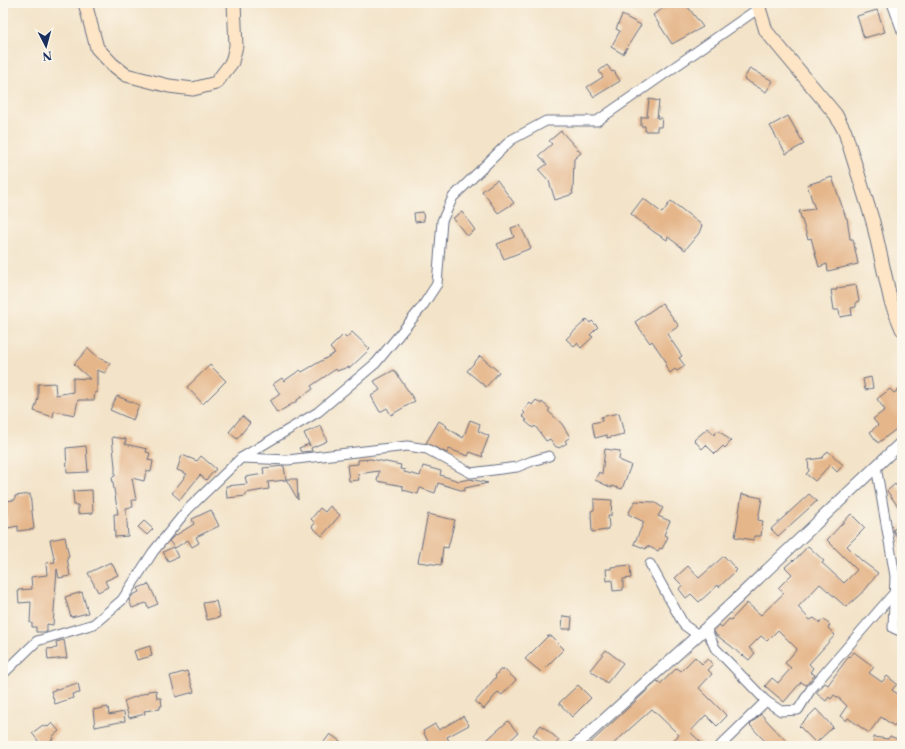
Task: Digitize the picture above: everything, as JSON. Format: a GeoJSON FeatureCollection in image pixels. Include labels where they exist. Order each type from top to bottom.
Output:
{"type":"FeatureCollection","features":[{"type":"Feature","properties":{"kind":"main road"},"geometry":{"type":"LineString","coordinates":[[86,3],[97,48],[112,64],[126,75],[169,86],[193,89],[216,83],[232,62],[236,46],[234,3]]}},
{"type":"Feature","properties":{"kind":"main road"},"geometry":{"type":"LineString","coordinates":[[759,5],[766,31],[836,115],[846,132],[873,222],[890,302],[902,329]]}},
{"type":"Feature","properties":{"kind":"street"},"geometry":{"type":"LineString","coordinates":[[892,3],[902,31]]}},
{"type":"Feature","properties":{"kind":"street"},"geometry":{"type":"LineString","coordinates":[[3,674],[37,641],[94,624],[122,600],[153,552],[187,510],[241,458],[318,412],[376,363],[422,307],[437,284],[442,221],[453,197],[511,140],[546,121],[597,121],[759,5]]}},
{"type":"Feature","properties":{"kind":"street"},"geometry":{"type":"LineString","coordinates":[[575,746],[702,631],[902,442]]}},
{"type":"Feature","properties":{"kind":"street"},"geometry":{"type":"LineString","coordinates":[[241,458],[288,460],[407,446],[427,449],[471,473],[517,467],[549,456]]}},
{"type":"Feature","properties":{"kind":"street"},"geometry":{"type":"LineString","coordinates":[[876,466],[895,576],[893,628],[902,632]]}},
{"type":"Feature","properties":{"kind":"street"},"geometry":{"type":"LineString","coordinates":[[650,564],[684,625],[702,631],[715,648],[766,700],[781,711],[798,710],[811,690],[894,593]]}},
{"type":"Feature","properties":{"kind":"street"},"geometry":{"type":"LineString","coordinates":[[720,746],[766,700]]}},
{"type":"Feature","properties":{"kind":"building"},"geometry":{"type":"Polygon","coordinates":[[[671,3],[685,3],[703,27],[672,44],[653,15],[671,3]]]}},
{"type":"Feature","properties":{"kind":"building"},"geometry":{"type":"Polygon","coordinates":[[[877,10],[885,32],[864,38],[857,16],[877,10]]]}},
{"type":"Feature","properties":{"kind":"building"},"geometry":{"type":"Polygon","coordinates":[[[622,15],[641,25],[623,54],[611,47],[620,31],[616,29],[622,15]]]}},
{"type":"Feature","properties":{"kind":"building"},"geometry":{"type":"Polygon","coordinates":[[[607,65],[612,72],[614,71],[620,81],[594,97],[587,87],[603,77],[599,71],[607,65]]]}},
{"type":"Feature","properties":{"kind":"building"},"geometry":{"type":"Polygon","coordinates":[[[750,68],[773,81],[766,92],[744,79],[750,68]]]}},
{"type":"Feature","properties":{"kind":"building"},"geometry":{"type":"Polygon","coordinates":[[[649,99],[659,101],[657,118],[662,118],[661,127],[657,127],[657,131],[645,131],[645,126],[641,126],[641,117],[647,117],[649,99]]]}},
{"type":"Feature","properties":{"kind":"building"},"geometry":{"type":"Polygon","coordinates":[[[788,116],[804,144],[786,154],[770,126],[788,116]]]}},
{"type":"Feature","properties":{"kind":"building"},"geometry":{"type":"Polygon","coordinates":[[[561,131],[581,153],[574,159],[573,194],[555,200],[549,181],[539,170],[547,164],[539,155],[552,144],[549,141],[561,131]]]}},
{"type":"Feature","properties":{"kind":"building"},"geometry":{"type":"Polygon","coordinates":[[[832,177],[847,218],[850,239],[853,239],[858,264],[828,271],[827,264],[819,267],[811,238],[808,239],[799,211],[815,209],[807,185],[832,177]]]}},
{"type":"Feature","properties":{"kind":"building"},"geometry":{"type":"Polygon","coordinates":[[[497,180],[514,203],[498,213],[482,191],[497,180]]]}},
{"type":"Feature","properties":{"kind":"building"},"geometry":{"type":"Polygon","coordinates":[[[643,198],[662,213],[671,201],[702,225],[699,233],[685,250],[668,237],[667,240],[654,232],[631,214],[643,198]]]}},
{"type":"Feature","properties":{"kind":"building"},"geometry":{"type":"Polygon","coordinates":[[[423,212],[424,221],[415,222],[414,213],[423,212]]]}},
{"type":"Feature","properties":{"kind":"building"},"geometry":{"type":"Polygon","coordinates":[[[462,212],[475,230],[467,236],[453,218],[462,212]]]}},
{"type":"Feature","properties":{"kind":"building"},"geometry":{"type":"Polygon","coordinates":[[[520,225],[531,248],[504,259],[497,244],[514,237],[511,228],[520,225]]]}},
{"type":"Feature","properties":{"kind":"building"},"geometry":{"type":"Polygon","coordinates":[[[856,285],[859,301],[856,302],[856,307],[851,308],[852,315],[840,317],[839,310],[834,310],[831,290],[856,285]]]}},
{"type":"Feature","properties":{"kind":"building"},"geometry":{"type":"Polygon","coordinates":[[[662,303],[679,326],[667,334],[682,356],[679,358],[685,366],[677,371],[675,369],[670,373],[665,365],[667,363],[652,341],[650,343],[635,322],[662,303]]]}},
{"type":"Feature","properties":{"kind":"building"},"geometry":{"type":"Polygon","coordinates":[[[587,319],[590,323],[592,321],[598,327],[590,335],[593,337],[581,348],[577,343],[574,346],[566,339],[587,319]]]}},
{"type":"Feature","properties":{"kind":"building"},"geometry":{"type":"Polygon","coordinates":[[[352,332],[370,349],[350,368],[348,367],[337,371],[336,369],[311,386],[313,389],[297,401],[277,413],[270,401],[280,394],[273,384],[282,378],[284,381],[300,370],[302,372],[335,353],[330,348],[343,335],[346,338],[352,332]]]}},
{"type":"Feature","properties":{"kind":"building"},"geometry":{"type":"Polygon","coordinates":[[[88,348],[99,358],[110,363],[105,373],[97,370],[97,393],[95,392],[94,400],[78,400],[75,415],[54,411],[53,417],[34,411],[38,398],[38,384],[55,383],[56,395],[73,392],[73,378],[90,379],[74,364],[88,348]]]}},
{"type":"Feature","properties":{"kind":"building"},"geometry":{"type":"Polygon","coordinates":[[[480,356],[499,372],[486,387],[467,371],[480,356]]]}},
{"type":"Feature","properties":{"kind":"building"},"geometry":{"type":"Polygon","coordinates":[[[210,365],[226,381],[203,404],[187,387],[210,365]]]}},
{"type":"Feature","properties":{"kind":"building"},"geometry":{"type":"Polygon","coordinates":[[[394,370],[415,401],[391,415],[387,408],[380,412],[371,396],[380,390],[374,381],[394,370]]]}},
{"type":"Feature","properties":{"kind":"building"},"geometry":{"type":"Polygon","coordinates":[[[871,377],[873,388],[865,390],[863,379],[871,377]]]}},
{"type":"Feature","properties":{"kind":"building"},"geometry":{"type":"Polygon","coordinates":[[[902,387],[902,423],[878,443],[870,432],[878,425],[873,419],[885,410],[877,399],[890,389],[894,393],[902,387]]]}},
{"type":"Feature","properties":{"kind":"building"},"geometry":{"type":"Polygon","coordinates":[[[117,396],[139,405],[133,420],[110,410],[117,396]]]}},
{"type":"Feature","properties":{"kind":"building"},"geometry":{"type":"Polygon","coordinates":[[[536,400],[541,404],[542,402],[550,409],[548,411],[562,424],[570,437],[565,441],[567,443],[559,448],[556,447],[550,439],[546,441],[535,426],[533,428],[522,416],[525,413],[523,411],[530,403],[532,405],[536,400]]]}},
{"type":"Feature","properties":{"kind":"building"},"geometry":{"type":"Polygon","coordinates":[[[619,413],[624,434],[607,438],[607,435],[595,438],[592,423],[602,421],[601,417],[619,413]]]}},
{"type":"Feature","properties":{"kind":"building"},"geometry":{"type":"Polygon","coordinates":[[[242,416],[250,423],[237,439],[229,432],[242,416]]]}},
{"type":"Feature","properties":{"kind":"building"},"geometry":{"type":"Polygon","coordinates":[[[470,420],[480,424],[478,431],[489,436],[482,454],[483,457],[470,452],[468,456],[449,449],[447,453],[426,443],[439,421],[463,438],[470,420]]]}},
{"type":"Feature","properties":{"kind":"building"},"geometry":{"type":"Polygon","coordinates":[[[321,426],[327,441],[311,448],[312,451],[301,452],[299,448],[309,444],[310,446],[304,433],[321,426]]]}},
{"type":"Feature","properties":{"kind":"building"},"geometry":{"type":"Polygon","coordinates":[[[708,428],[714,435],[718,430],[731,441],[725,448],[723,446],[715,454],[706,445],[702,449],[694,440],[708,428]]]}},
{"type":"Feature","properties":{"kind":"building"},"geometry":{"type":"Polygon","coordinates":[[[112,437],[126,439],[125,444],[147,449],[146,452],[150,453],[148,460],[153,461],[151,472],[146,471],[144,481],[132,478],[136,500],[132,500],[133,507],[126,508],[128,536],[115,537],[114,514],[118,514],[112,477],[115,476],[115,467],[112,437]]]}},
{"type":"Feature","properties":{"kind":"building"},"geometry":{"type":"Polygon","coordinates":[[[86,446],[88,472],[67,473],[66,448],[86,446]]]}},
{"type":"Feature","properties":{"kind":"building"},"geometry":{"type":"Polygon","coordinates":[[[605,449],[620,451],[619,460],[631,465],[622,489],[612,486],[612,488],[595,480],[599,472],[602,474],[605,449]]]}},
{"type":"Feature","properties":{"kind":"building"},"geometry":{"type":"Polygon","coordinates":[[[828,451],[843,465],[837,472],[830,465],[815,481],[806,474],[809,471],[808,460],[822,458],[828,451]]]}},
{"type":"Feature","properties":{"kind":"building"},"geometry":{"type":"Polygon","coordinates":[[[182,455],[197,461],[201,456],[216,469],[206,480],[200,475],[180,500],[172,493],[187,474],[177,470],[182,455]]]}},
{"type":"Feature","properties":{"kind":"building"},"geometry":{"type":"Polygon","coordinates":[[[371,459],[401,465],[400,469],[405,470],[404,472],[420,476],[423,466],[441,471],[440,475],[459,481],[470,479],[488,483],[465,488],[464,491],[438,483],[435,493],[420,488],[418,494],[403,490],[403,486],[377,481],[379,471],[358,474],[359,480],[349,481],[347,465],[358,464],[358,460],[371,459]]]}},
{"type":"Feature","properties":{"kind":"building"},"geometry":{"type":"Polygon","coordinates":[[[284,466],[286,480],[268,482],[269,489],[246,493],[246,496],[227,498],[226,486],[247,484],[245,477],[264,474],[263,468],[284,466]]]}},
{"type":"Feature","properties":{"kind":"building"},"geometry":{"type":"Polygon","coordinates":[[[286,479],[297,479],[298,500],[286,479]]]}},
{"type":"Feature","properties":{"kind":"building"},"geometry":{"type":"Polygon","coordinates":[[[895,484],[902,493],[902,512],[887,491],[895,484]]]}},
{"type":"Feature","properties":{"kind":"building"},"geometry":{"type":"Polygon","coordinates":[[[92,490],[93,513],[78,514],[78,505],[74,505],[73,491],[92,490]]]}},
{"type":"Feature","properties":{"kind":"building"},"geometry":{"type":"Polygon","coordinates":[[[30,494],[34,529],[18,531],[18,526],[8,528],[5,501],[15,500],[15,496],[30,494]]]}},
{"type":"Feature","properties":{"kind":"building"},"geometry":{"type":"Polygon","coordinates":[[[742,494],[762,498],[758,520],[763,521],[761,536],[755,536],[754,540],[735,537],[742,494]]]}},
{"type":"Feature","properties":{"kind":"building"},"geometry":{"type":"Polygon","coordinates":[[[809,494],[817,501],[778,536],[771,529],[809,494]]]}},
{"type":"Feature","properties":{"kind":"building"},"geometry":{"type":"Polygon","coordinates":[[[594,499],[612,500],[611,516],[608,516],[609,526],[607,530],[592,532],[591,511],[594,510],[594,499]]]}},
{"type":"Feature","properties":{"kind":"building"},"geometry":{"type":"Polygon","coordinates":[[[635,501],[654,502],[663,508],[658,516],[670,521],[664,535],[668,537],[662,549],[660,548],[658,551],[647,546],[646,549],[634,544],[644,522],[628,514],[635,501]]]}},
{"type":"Feature","properties":{"kind":"building"},"geometry":{"type":"Polygon","coordinates":[[[330,506],[340,515],[322,536],[312,527],[315,523],[311,519],[320,508],[325,512],[330,506]]]}},
{"type":"Feature","properties":{"kind":"building"},"geometry":{"type":"Polygon","coordinates":[[[211,510],[219,526],[196,537],[199,543],[192,547],[188,540],[175,548],[169,541],[194,524],[192,519],[211,510]]]}},
{"type":"Feature","properties":{"kind":"building"},"geometry":{"type":"Polygon","coordinates":[[[428,514],[455,520],[448,548],[443,547],[441,565],[418,562],[428,514]]]}},
{"type":"Feature","properties":{"kind":"building"},"geometry":{"type":"Polygon","coordinates":[[[851,514],[865,528],[847,546],[862,561],[878,573],[865,590],[846,607],[820,584],[798,607],[810,620],[814,618],[820,623],[823,619],[830,625],[828,628],[835,635],[809,664],[813,668],[810,672],[815,675],[806,685],[801,682],[784,702],[765,686],[772,678],[778,683],[791,668],[785,663],[797,649],[778,630],[767,641],[761,636],[749,648],[755,653],[749,660],[716,635],[714,631],[719,625],[722,627],[729,619],[731,620],[747,603],[761,615],[784,593],[778,588],[792,574],[785,567],[793,560],[794,561],[808,546],[824,561],[822,563],[844,583],[857,570],[827,540],[851,514]]]}},
{"type":"Feature","properties":{"kind":"building"},"geometry":{"type":"Polygon","coordinates":[[[144,521],[153,529],[147,535],[138,527],[144,521]]]}},
{"type":"Feature","properties":{"kind":"building"},"geometry":{"type":"Polygon","coordinates":[[[902,524],[902,546],[893,530],[902,524]]]}},
{"type":"Feature","properties":{"kind":"building"},"geometry":{"type":"Polygon","coordinates":[[[65,537],[69,557],[67,557],[70,576],[59,578],[57,569],[53,625],[47,624],[47,632],[36,632],[36,627],[32,627],[32,623],[30,623],[31,602],[19,603],[18,590],[32,589],[31,577],[47,575],[46,563],[55,562],[50,540],[65,537]]]}},
{"type":"Feature","properties":{"kind":"building"},"geometry":{"type":"Polygon","coordinates":[[[173,547],[178,557],[168,561],[163,552],[173,547]]]}},
{"type":"Feature","properties":{"kind":"building"},"geometry":{"type":"Polygon","coordinates":[[[724,556],[737,570],[719,587],[718,585],[699,602],[691,594],[686,598],[679,589],[682,585],[675,578],[688,566],[699,578],[724,556]]]}},
{"type":"Feature","properties":{"kind":"building"},"geometry":{"type":"Polygon","coordinates":[[[111,562],[118,575],[105,581],[108,587],[98,592],[88,573],[111,562]]]}},
{"type":"Feature","properties":{"kind":"building"},"geometry":{"type":"Polygon","coordinates":[[[630,565],[631,578],[623,579],[623,590],[613,591],[612,580],[607,581],[606,569],[630,565]]]}},
{"type":"Feature","properties":{"kind":"building"},"geometry":{"type":"Polygon","coordinates":[[[149,584],[158,604],[148,608],[146,603],[132,608],[129,600],[133,595],[139,592],[138,588],[149,584]]]}},
{"type":"Feature","properties":{"kind":"building"},"geometry":{"type":"Polygon","coordinates":[[[82,592],[88,613],[71,617],[65,597],[82,592]]]}},
{"type":"Feature","properties":{"kind":"building"},"geometry":{"type":"Polygon","coordinates":[[[216,601],[220,617],[207,620],[203,603],[216,601]]]}},
{"type":"Feature","properties":{"kind":"building"},"geometry":{"type":"Polygon","coordinates":[[[563,616],[572,617],[571,629],[562,629],[563,616]]]}},
{"type":"Feature","properties":{"kind":"building"},"geometry":{"type":"Polygon","coordinates":[[[548,636],[551,636],[564,649],[541,672],[525,659],[548,636]]]}},
{"type":"Feature","properties":{"kind":"building"},"geometry":{"type":"Polygon","coordinates":[[[64,640],[67,658],[48,660],[47,649],[57,648],[56,642],[64,640]]]}},
{"type":"Feature","properties":{"kind":"building"},"geometry":{"type":"Polygon","coordinates":[[[150,646],[152,656],[137,660],[134,651],[150,646]]]}},
{"type":"Feature","properties":{"kind":"building"},"geometry":{"type":"Polygon","coordinates":[[[606,650],[623,663],[607,683],[590,670],[606,650]]]}},
{"type":"Feature","properties":{"kind":"building"},"geometry":{"type":"Polygon","coordinates":[[[854,652],[874,667],[869,673],[882,682],[887,676],[897,684],[892,690],[902,697],[902,715],[894,726],[881,717],[869,733],[848,718],[846,721],[840,716],[847,706],[841,700],[834,695],[831,699],[829,697],[826,701],[816,693],[825,683],[828,685],[849,656],[850,657],[854,652]]]}},
{"type":"Feature","properties":{"kind":"building"},"geometry":{"type":"Polygon","coordinates":[[[695,657],[702,664],[708,659],[713,665],[708,670],[712,674],[699,688],[727,716],[717,726],[706,715],[690,732],[705,746],[667,746],[679,735],[652,709],[611,746],[587,746],[658,681],[660,684],[677,668],[681,671],[695,657]]]}},
{"type":"Feature","properties":{"kind":"building"},"geometry":{"type":"Polygon","coordinates":[[[501,669],[503,671],[504,669],[516,680],[502,695],[498,692],[484,709],[475,702],[501,669]]]}},
{"type":"Feature","properties":{"kind":"building"},"geometry":{"type":"Polygon","coordinates":[[[187,671],[194,692],[176,697],[170,676],[187,671]]]}},
{"type":"Feature","properties":{"kind":"building"},"geometry":{"type":"Polygon","coordinates":[[[78,683],[80,693],[72,694],[73,698],[55,704],[51,691],[78,683]]]}},
{"type":"Feature","properties":{"kind":"building"},"geometry":{"type":"Polygon","coordinates":[[[578,685],[591,698],[572,717],[559,703],[578,685]]]}},
{"type":"Feature","properties":{"kind":"building"},"geometry":{"type":"Polygon","coordinates":[[[156,690],[157,698],[161,698],[162,706],[160,706],[160,709],[144,711],[145,714],[129,718],[124,701],[148,691],[156,690]]]}},
{"type":"Feature","properties":{"kind":"building"},"geometry":{"type":"Polygon","coordinates":[[[108,707],[109,715],[124,712],[125,721],[95,727],[93,710],[108,707]]]}},
{"type":"Feature","properties":{"kind":"building"},"geometry":{"type":"Polygon","coordinates":[[[816,709],[833,727],[816,743],[799,726],[816,709]]]}},
{"type":"Feature","properties":{"kind":"building"},"geometry":{"type":"Polygon","coordinates":[[[761,714],[791,746],[770,746],[760,736],[750,725],[761,714]]]}},
{"type":"Feature","properties":{"kind":"building"},"geometry":{"type":"Polygon","coordinates":[[[463,716],[469,725],[447,737],[449,741],[438,746],[430,746],[423,731],[435,724],[439,730],[463,716]]]}},
{"type":"Feature","properties":{"kind":"building"},"geometry":{"type":"Polygon","coordinates":[[[508,721],[518,733],[504,746],[480,746],[508,721]]]}},
{"type":"Feature","properties":{"kind":"building"},"geometry":{"type":"Polygon","coordinates":[[[52,723],[59,731],[52,737],[53,739],[42,746],[32,733],[43,725],[44,727],[48,727],[52,723]]]}},
{"type":"Feature","properties":{"kind":"building"},"geometry":{"type":"Polygon","coordinates":[[[541,725],[559,740],[554,746],[546,746],[533,735],[541,725]]]}},
{"type":"Feature","properties":{"kind":"building"},"geometry":{"type":"Polygon","coordinates":[[[330,734],[340,741],[336,746],[321,746],[330,734]]]}},
{"type":"Feature","properties":{"kind":"building"},"geometry":{"type":"Polygon","coordinates":[[[890,736],[902,741],[902,746],[873,746],[874,737],[888,739],[890,736]]]}}]}
